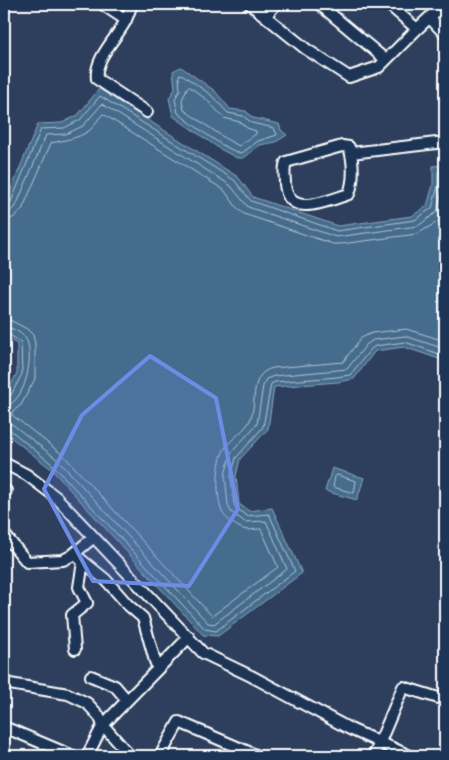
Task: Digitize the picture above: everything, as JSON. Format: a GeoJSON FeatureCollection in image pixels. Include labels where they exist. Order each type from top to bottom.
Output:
{"type":"FeatureCollection","features":[{"type":"Feature","properties":{"kind":"street"},"geometry":{"type":"LineString","coordinates":[[102,4],[126,20]]}},
{"type":"Feature","properties":{"kind":"street"},"geometry":{"type":"LineString","coordinates":[[132,4],[126,20],[103,56],[96,72],[97,79],[147,112]]}},
{"type":"Feature","properties":{"kind":"street"},"geometry":{"type":"LineString","coordinates":[[250,4],[306,50],[349,77],[379,67],[444,4]]}},
{"type":"Feature","properties":{"kind":"street"},"geometry":{"type":"LineString","coordinates":[[265,16],[276,4]]}},
{"type":"Feature","properties":{"kind":"street"},"geometry":{"type":"LineString","coordinates":[[320,4],[386,60]]}},
{"type":"Feature","properties":{"kind":"street"},"geometry":{"type":"LineString","coordinates":[[388,4],[417,29]]}},
{"type":"Feature","properties":{"kind":"street"},"geometry":{"type":"LineString","coordinates":[[430,18],[445,34]]}},
{"type":"Feature","properties":{"kind":"street"},"geometry":{"type":"LineString","coordinates":[[351,153],[445,142]]}},
{"type":"Feature","properties":{"kind":"street"},"geometry":{"type":"LineString","coordinates":[[342,146],[349,147],[351,153],[353,183],[349,194],[310,206],[296,202],[289,197],[286,192],[284,175],[286,162],[342,146]]}},
{"type":"Feature","properties":{"kind":"street"},"geometry":{"type":"LineString","coordinates":[[4,463],[27,475],[56,497],[203,654],[251,676],[380,744],[410,756]]}},
{"type":"Feature","properties":{"kind":"street"},"geometry":{"type":"LineString","coordinates":[[4,534],[27,562],[63,560],[74,554],[94,537]]}},
{"type":"Feature","properties":{"kind":"street"},"geometry":{"type":"LineString","coordinates":[[74,554],[106,580],[128,605],[143,618],[158,668]]}},
{"type":"Feature","properties":{"kind":"street"},"geometry":{"type":"LineString","coordinates":[[75,649],[72,615],[87,603],[79,587],[83,562]]}},
{"type":"Feature","properties":{"kind":"street"},"geometry":{"type":"LineString","coordinates":[[87,756],[102,724],[189,637]]}},
{"type":"Feature","properties":{"kind":"street"},"geometry":{"type":"LineString","coordinates":[[91,676],[115,686],[127,700]]}},
{"type":"Feature","properties":{"kind":"street"},"geometry":{"type":"LineString","coordinates":[[4,682],[68,694],[87,703],[99,716],[102,724],[130,756]]}},
{"type":"Feature","properties":{"kind":"street"},"geometry":{"type":"LineString","coordinates":[[374,756],[403,687],[445,700]]}},
{"type":"Feature","properties":{"kind":"street"},"geometry":{"type":"LineString","coordinates":[[160,756],[179,722],[258,756]]}},
{"type":"Feature","properties":{"kind":"street"},"geometry":{"type":"LineString","coordinates":[[4,727],[73,756]]}},
{"type":"Feature","properties":{"kind":"highlighted area"},"geometry":{"type":"Polygon","coordinates":[[[150,356],[216,398],[238,509],[189,586],[93,581],[44,489],[82,415],[150,356]]]}},
{"type":"Feature","properties":{"kind":"water"},"geometry":{"type":"Polygon","coordinates":[[[181,67],[215,91],[230,109],[246,111],[253,118],[279,124],[281,130],[287,135],[276,142],[260,145],[244,158],[237,158],[220,149],[173,116],[169,98],[175,89],[173,71],[181,67]]]}},
{"type":"Feature","properties":{"kind":"water"},"geometry":{"type":"Polygon","coordinates":[[[99,89],[238,177],[253,197],[338,226],[412,216],[427,206],[433,185],[433,166],[445,165],[445,361],[404,347],[375,351],[354,379],[274,387],[268,429],[240,459],[236,476],[239,504],[249,511],[272,508],[302,573],[218,636],[203,635],[50,468],[4,432],[4,399],[17,373],[17,344],[4,337],[4,206],[38,124],[62,123],[78,115],[99,89]]]}},
{"type":"Feature","properties":{"kind":"water"},"geometry":{"type":"Polygon","coordinates":[[[332,468],[364,478],[357,500],[325,491],[332,468]]]}}]}
